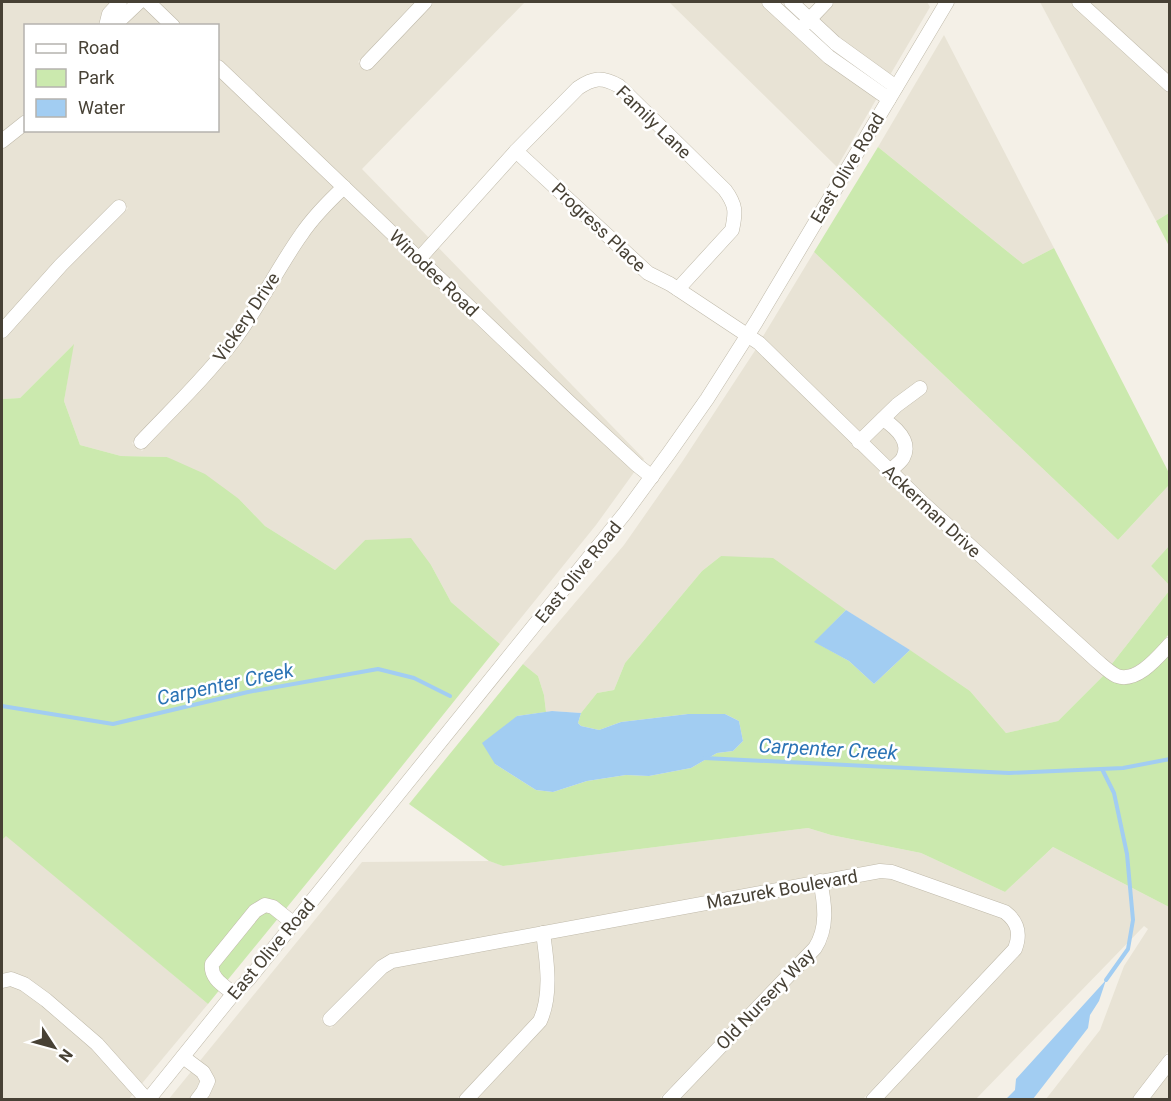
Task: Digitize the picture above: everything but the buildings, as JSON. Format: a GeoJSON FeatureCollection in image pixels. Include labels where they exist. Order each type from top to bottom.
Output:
{"type":"FeatureCollection","features":[{"type":"Feature","properties":{"kind":"street"},"geometry":{"type":"LineString","coordinates":[[108,24],[110,14],[120,2]]}},
{"type":"Feature","properties":{"kind":"street"},"geometry":{"type":"LineString","coordinates":[[111,24],[121,19],[139,2]]}},
{"type":"Feature","properties":{"kind":"street"},"geometry":{"type":"LineString","coordinates":[[148,2],[172,24]]}},
{"type":"Feature","properties":{"kind":"street"},"geometry":{"type":"LineString","coordinates":[[367,63],[425,2]]}},
{"type":"Feature","properties":{"kind":"street"},"geometry":{"type":"LineString","coordinates":[[769,2],[829,57],[889,99]]}},
{"type":"Feature","properties":{"kind":"street"},"geometry":{"type":"LineString","coordinates":[[791,2],[835,43],[896,87]]}},
{"type":"Feature","properties":{"kind":"street"},"geometry":{"type":"LineString","coordinates":[[799,30],[825,2]]}},
{"type":"Feature","properties":{"kind":"street","name":"East Olive Road"},"geometry":{"type":"LineString","coordinates":[[148,1100],[248,980],[652,477],[707,399],[747,335],[947,2]]}},
{"type":"Feature","properties":{"kind":"street"},"geometry":{"type":"LineString","coordinates":[[1079,2],[1170,85]]}},
{"type":"Feature","properties":{"kind":"street","name":"Winodee Road"},"geometry":{"type":"LineString","coordinates":[[219,68],[570,403],[652,477]]}},
{"type":"Feature","properties":{"kind":"street","name":"Family Lane"},"geometry":{"type":"LineString","coordinates":[[419,259],[516,151],[578,88],[588,81],[609,80],[618,86],[725,190],[732,200],[734,208],[732,230],[678,289]]}},
{"type":"Feature","properties":{"kind":"street"},"geometry":{"type":"LineString","coordinates":[[2,141],[24,124]]}},
{"type":"Feature","properties":{"kind":"street","name":"Progress Place"},"geometry":{"type":"LineString","coordinates":[[516,151],[648,273],[678,289],[747,335]]}},
{"type":"Feature","properties":{"kind":"street","name":"Vickery Drive"},"geometry":{"type":"LineString","coordinates":[[141,442],[214,365],[251,315],[302,233],[344,187]]}},
{"type":"Feature","properties":{"kind":"street"},"geometry":{"type":"LineString","coordinates":[[2,331],[61,265],[119,207]]}},
{"type":"Feature","properties":{"kind":"street","name":"Ackerman Drive"},"geometry":{"type":"LineString","coordinates":[[747,335],[759,344],[889,471],[1114,675],[1124,677],[1139,672],[1151,664],[1170,644]]}},
{"type":"Feature","properties":{"kind":"street"},"geometry":{"type":"LineString","coordinates":[[859,441],[897,405],[920,388]]}},
{"type":"Feature","properties":{"kind":"street"},"geometry":{"type":"LineString","coordinates":[[883,419],[899,431],[906,450],[899,463],[889,471]]}},
{"type":"Feature","properties":{"kind":"street","name":"Mazurek Boulevard"},"geometry":{"type":"LineString","coordinates":[[330,1019],[382,967],[392,961],[880,871],[892,872],[1005,912],[1016,924],[1019,933],[1013,952],[873,1100]]}},
{"type":"Feature","properties":{"kind":"street","name":"Old Nursery Way"},"geometry":{"type":"LineString","coordinates":[[669,1100],[815,948],[824,929],[824,899],[820,881]]}},
{"type":"Feature","properties":{"kind":"street"},"geometry":{"type":"LineString","coordinates":[[234,994],[213,976],[211,970],[213,963],[255,911],[266,905],[273,907],[293,923]]}},
{"type":"Feature","properties":{"kind":"street"},"geometry":{"type":"LineString","coordinates":[[466,1100],[540,1021],[547,999],[546,952],[543,933]]}},
{"type":"Feature","properties":{"kind":"street"},"geometry":{"type":"LineString","coordinates":[[2,981],[10,979],[24,984],[46,1000],[97,1044],[148,1100]]}},
{"type":"Feature","properties":{"kind":"street"},"geometry":{"type":"LineString","coordinates":[[183,1057],[203,1072],[208,1080],[197,1100]]}},
{"type":"Feature","properties":{"kind":"street"},"geometry":{"type":"LineString","coordinates":[[1140,1100],[1170,1061]]}},
{"type":"Feature","properties":{"kind":"shaded area"},"geometry":{"type":"Polygon","coordinates":[[[2,2],[111,2],[106,7],[100,24],[24,24],[24,114],[2,132],[2,2]]]}},
{"type":"Feature","properties":{"kind":"shaded area"},"geometry":{"type":"Polygon","coordinates":[[[157,2],[415,2],[358,62],[368,71],[434,2],[525,2],[362,169],[644,459],[642,462],[219,60],[219,24],[181,24],[157,2]]]}},
{"type":"Feature","properties":{"kind":"shaded area"},"geometry":{"type":"Polygon","coordinates":[[[669,2],[761,2],[825,62],[877,98],[837,167],[669,2]]]}},
{"type":"Feature","properties":{"kind":"shaded area"},"geometry":{"type":"Polygon","coordinates":[[[835,2],[927,2],[930,7],[890,75],[839,39],[818,19],[835,2]]]}},
{"type":"Feature","properties":{"kind":"shaded area"},"geometry":{"type":"Polygon","coordinates":[[[1040,2],[1169,2],[1169,213],[1156,221],[1040,2]]]}},
{"type":"Feature","properties":{"kind":"shaded area"},"geometry":{"type":"Polygon","coordinates":[[[144,6],[163,24],[126,24],[144,6]]]}},
{"type":"Feature","properties":{"kind":"shaded area"},"geometry":{"type":"Polygon","coordinates":[[[944,35],[1054,248],[1023,264],[878,147],[944,35]]]}},
{"type":"Feature","properties":{"kind":"shaded area"},"geometry":{"type":"Polygon","coordinates":[[[219,76],[335,186],[296,229],[228,336],[209,360],[132,443],[142,451],[219,369],[307,237],[344,195],[635,471],[596,525],[500,644],[451,602],[431,565],[365,540],[335,570],[265,526],[239,499],[167,457],[121,456],[80,445],[64,401],[73,345],[20,398],[2,399],[2,339],[10,333],[66,269],[128,208],[118,199],[56,261],[2,321],[2,149],[24,131],[219,132],[219,76]]]}},
{"type":"Feature","properties":{"kind":"shaded area"},"geometry":{"type":"Polygon","coordinates":[[[814,252],[1118,540],[1169,485],[1169,546],[1151,566],[1169,585],[1169,591],[1111,665],[928,500],[762,338],[814,252]]]}},
{"type":"Feature","properties":{"kind":"shaded area"},"geometry":{"type":"Polygon","coordinates":[[[756,349],[1104,675],[1058,721],[1006,733],[970,691],[844,609],[721,556],[702,571],[625,663],[614,690],[597,693],[581,713],[546,712],[538,676],[523,664],[624,545],[756,349]]]}},
{"type":"Feature","properties":{"kind":"shaded area"},"geometry":{"type":"Polygon","coordinates":[[[808,828],[831,835],[921,853],[1005,892],[1053,847],[1169,907],[1169,1050],[1132,1099],[1046,1099],[1100,1030],[1124,966],[1148,929],[1144,926],[976,1099],[882,1099],[1018,957],[1025,935],[1023,924],[878,865],[537,927],[388,956],[377,962],[321,1019],[331,1028],[386,972],[395,967],[538,940],[541,998],[534,1018],[457,1099],[168,1100],[362,862],[489,861],[504,866],[808,828]]]}},
{"type":"Feature","properties":{"kind":"shaded area"},"geometry":{"type":"Polygon","coordinates":[[[6,835],[208,1004],[129,1099],[2,1100],[2,840],[6,835]]]}},
{"type":"Feature","properties":{"kind":"shaded area"},"geometry":{"type":"Polygon","coordinates":[[[881,877],[891,878],[1002,917],[1012,933],[1009,945],[863,1099],[678,1100],[820,952],[827,942],[830,930],[828,886],[881,877]]]}},
{"type":"Feature","properties":{"kind":"shaded area"},"geometry":{"type":"Polygon","coordinates":[[[815,889],[817,928],[809,944],[659,1099],[476,1100],[539,1033],[551,1013],[553,1000],[550,938],[815,889]]]}},
{"type":"Feature","properties":{"kind":"shaded area"},"geometry":{"type":"Polygon","coordinates":[[[1169,1072],[1169,1099],[1148,1099],[1169,1072]]]}},
{"type":"Feature","properties":{"kind":"green space"},"geometry":{"type":"Polygon","coordinates":[[[878,147],[1023,264],[1054,248],[1169,473],[1169,485],[1118,540],[814,252],[878,147]]]}},
{"type":"Feature","properties":{"kind":"green space"},"geometry":{"type":"Polygon","coordinates":[[[1169,213],[1169,246],[1156,221],[1169,213]]]}},
{"type":"Feature","properties":{"kind":"green space"},"geometry":{"type":"Polygon","coordinates":[[[74,344],[64,401],[80,445],[121,456],[167,457],[205,474],[239,499],[265,526],[335,570],[365,540],[411,538],[431,565],[451,602],[500,644],[208,1004],[6,836],[2,840],[2,399],[20,398],[74,344]]]}},
{"type":"Feature","properties":{"kind":"green space"},"geometry":{"type":"Polygon","coordinates":[[[1169,546],[1169,585],[1151,566],[1169,546]]]}},
{"type":"Feature","properties":{"kind":"green space"},"geometry":{"type":"Polygon","coordinates":[[[721,556],[773,558],[846,610],[815,642],[849,661],[874,684],[910,650],[970,691],[1006,733],[1058,721],[1104,675],[1115,682],[1128,684],[1148,674],[1169,654],[1169,907],[1053,847],[1005,892],[921,853],[831,835],[808,828],[503,866],[489,861],[409,804],[523,664],[538,676],[546,712],[517,716],[495,764],[536,790],[553,792],[587,781],[626,775],[649,776],[691,768],[717,753],[733,751],[743,741],[739,721],[725,714],[688,714],[621,722],[599,730],[581,726],[578,723],[581,713],[597,693],[614,690],[625,663],[702,571],[721,556]]]}},
{"type":"Feature","properties":{"kind":"green space"},"geometry":{"type":"Polygon","coordinates":[[[1169,591],[1169,634],[1148,657],[1136,666],[1122,671],[1111,665],[1169,591]]]}},
{"type":"Feature","properties":{"kind":"water"},"geometry":{"type":"Polygon","coordinates":[[[846,610],[910,650],[874,684],[849,661],[814,642],[846,610]]]}},
{"type":"Feature","properties":{"kind":"water"},"geometry":{"type":"Polygon","coordinates":[[[552,711],[581,713],[578,723],[581,726],[599,730],[621,722],[688,714],[725,714],[739,721],[743,741],[733,751],[717,753],[691,768],[649,776],[626,775],[587,781],[553,792],[536,790],[495,764],[482,743],[517,716],[552,711]]]}},
{"type":"Feature","properties":{"kind":"water"},"geometry":{"type":"Polygon","coordinates":[[[1106,980],[1099,1001],[1090,1015],[1088,1028],[1033,1099],[1006,1099],[1015,1090],[1016,1079],[1106,980]]]}},
{"type":"Feature","properties":{"kind":"waterway","name":"Carpenter Creek"},"geometry":{"type":"LineString","coordinates":[[2,706],[113,724],[248,692],[378,669],[414,678],[450,696]]}},
{"type":"Feature","properties":{"kind":"waterway","name":"Carpenter Creek"},"geometry":{"type":"LineString","coordinates":[[704,758],[1009,773],[1123,768],[1170,759]]}},
{"type":"Feature","properties":{"kind":"waterway"},"geometry":{"type":"LineString","coordinates":[[1102,769],[1114,793],[1127,854],[1133,920],[1128,949],[1106,980]]}}]}
